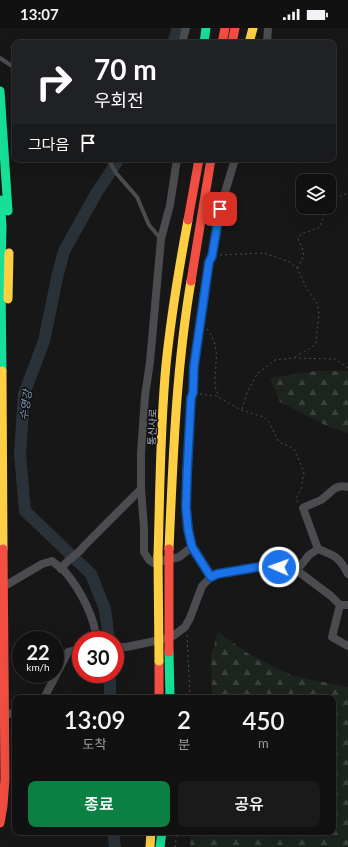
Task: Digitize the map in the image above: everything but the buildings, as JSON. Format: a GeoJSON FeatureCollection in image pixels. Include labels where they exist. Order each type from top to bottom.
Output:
{"type":"FeatureCollection","features":[{"type":"Feature","properties":{"kind":"main road"},"geometry":{"type":"LineString","coordinates":[[204,40],[206,28]]}},
{"type":"Feature","properties":{"kind":"main road"},"geometry":{"type":"LineString","coordinates":[[223,40],[225,28]]}},
{"type":"Feature","properties":{"kind":"main road"},"geometry":{"type":"LineString","coordinates":[[233,40],[235,28]]}},
{"type":"Feature","properties":{"kind":"main road"},"geometry":{"type":"LineString","coordinates":[[250,40],[253,28]]}},
{"type":"Feature","properties":{"kind":"main road"},"geometry":{"type":"LineString","coordinates":[[0,91],[7,194],[9,282],[4,342],[2,399],[2,604],[5,779],[0,823]]}},
{"type":"Feature","properties":{"kind":"main road","name":"통신사로"},"geometry":{"type":"LineString","coordinates":[[159,695],[158,556],[163,412],[169,339],[184,241],[198,162]]}},
{"type":"Feature","properties":{"kind":"main road"},"geometry":{"type":"LineString","coordinates":[[170,695],[169,549],[176,402],[185,314],[211,162]]}},
{"type":"Feature","properties":{"kind":"main road"},"geometry":{"type":"LineString","coordinates":[[0,200],[2,225],[1,281],[4,342]]}},
{"type":"Feature","properties":{"kind":"main road"},"geometry":{"type":"LineString","coordinates":[[150,847],[151,835]]}},
{"type":"Feature","properties":{"kind":"main road"},"geometry":{"type":"LineString","coordinates":[[160,847],[162,835]]}},
{"type":"Feature","properties":{"kind":"street"},"geometry":{"type":"LineString","coordinates":[[183,40],[186,28]]}},
{"type":"Feature","properties":{"kind":"street"},"geometry":{"type":"LineString","coordinates":[[267,40],[268,28]]}},
{"type":"Feature","properties":{"kind":"street"},"geometry":{"type":"LineString","coordinates":[[177,162],[170,205],[161,239],[151,355],[145,396],[142,454],[144,552],[149,560],[154,563],[179,557],[192,547]]}},
{"type":"Feature","properties":{"kind":"street"},"geometry":{"type":"LineString","coordinates":[[211,577],[192,547],[188,529],[186,508],[191,398],[193,393],[194,366],[209,262],[212,256],[220,209],[234,162]]}},
{"type":"Feature","properties":{"kind":"street"},"geometry":{"type":"LineString","coordinates":[[348,487],[339,487],[332,490],[322,500],[303,508],[318,549],[336,556],[348,574]]}},
{"type":"Feature","properties":{"kind":"street"},"geometry":{"type":"LineString","coordinates":[[62,567],[82,550],[84,546],[142,489]]}},
{"type":"Feature","properties":{"kind":"street"},"geometry":{"type":"LineString","coordinates":[[297,570],[309,556],[318,549]]}},
{"type":"Feature","properties":{"kind":"street"},"geometry":{"type":"LineString","coordinates":[[3,587],[42,564],[52,561],[62,567],[67,573],[86,602],[95,631]]}},
{"type":"Feature","properties":{"kind":"street"},"geometry":{"type":"LineString","coordinates":[[124,647],[173,636],[185,627],[202,586],[211,577],[217,574],[264,566],[295,569],[344,605],[332,637],[348,646]]}},
{"type":"Feature","properties":{"kind":"street"},"geometry":{"type":"LineString","coordinates":[[46,695],[68,652],[72,651]]}},
{"type":"Feature","properties":{"kind":"street"},"geometry":{"type":"LineString","coordinates":[[3,716],[12,713]]}},
{"type":"Feature","properties":{"kind":"lane"},"geometry":{"type":"LineString","coordinates":[[0,58],[12,66]]}},
{"type":"Feature","properties":{"kind":"lane"},"geometry":{"type":"LineString","coordinates":[[110,162],[116,173],[137,197],[149,225],[161,239]]}},
{"type":"Feature","properties":{"kind":"path"},"geometry":{"type":"LineString","coordinates":[[297,268],[304,259],[304,252],[298,239],[301,234],[319,228],[331,203],[341,195],[348,193]]}},
{"type":"Feature","properties":{"kind":"path"},"geometry":{"type":"LineString","coordinates":[[212,256],[264,253],[290,262],[297,268],[306,289],[317,304],[319,313],[316,343],[311,348],[294,358]]}},
{"type":"Feature","properties":{"kind":"path"},"geometry":{"type":"LineString","coordinates":[[201,325],[205,326],[211,333],[215,347],[217,358],[214,383],[219,397]]}},
{"type":"Feature","properties":{"kind":"path"},"geometry":{"type":"LineString","coordinates":[[241,410],[247,393],[257,374],[275,360],[294,358],[335,359],[348,368]]}},
{"type":"Feature","properties":{"kind":"path"},"geometry":{"type":"LineString","coordinates":[[193,393],[219,397],[241,410],[264,417],[269,422],[279,442],[294,450],[304,472],[301,489],[296,498],[298,503],[303,508]]}},
{"type":"Feature","properties":{"kind":"path"},"geometry":{"type":"LineString","coordinates":[[185,627],[187,633],[190,695]]}},
{"type":"Feature","properties":{"kind":"path"},"geometry":{"type":"LineString","coordinates":[[175,847],[177,835]]}},
{"type":"Feature","properties":{"kind":"green space"},"geometry":{"type":"Polygon","coordinates":[[[316,371],[348,371],[348,433],[327,426],[280,402],[270,378],[316,371]]]}},
{"type":"Feature","properties":{"kind":"green space"},"geometry":{"type":"Polygon","coordinates":[[[218,632],[249,654],[293,676],[348,687],[348,847],[190,847],[191,835],[336,835],[336,695],[212,695],[211,656],[218,632]]]}},
{"type":"Feature","properties":{"kind":"waterway","name":"수영강"},"geometry":{"type":"LineString","coordinates":[[174,40],[178,28]]}},
{"type":"Feature","properties":{"kind":"waterway","name":"수영강"},"geometry":{"type":"LineString","coordinates":[[108,631],[105,609],[91,574],[25,511],[20,454],[24,394],[44,341],[64,251],[97,192],[117,162]]}},
{"type":"Feature","properties":{"kind":"waterway","name":"수영강"},"geometry":{"type":"LineString","coordinates":[[110,683],[110,695]]}},
{"type":"Feature","properties":{"kind":"waterway","name":"수영강"},"geometry":{"type":"LineString","coordinates":[[113,835],[115,847]]}},
{"type":"Feature","properties":{"kind":"traffic: fast"},"geometry":{"type":"LineString","coordinates":[[204,40],[206,28]]}},
{"type":"Feature","properties":{"kind":"traffic: fast"},"geometry":{"type":"LineString","coordinates":[[0,91],[8,211]]}},
{"type":"Feature","properties":{"kind":"traffic: fast"},"geometry":{"type":"LineString","coordinates":[[0,200],[2,225],[2,371]]}},
{"type":"Feature","properties":{"kind":"traffic: fast"},"geometry":{"type":"LineString","coordinates":[[169,652],[170,695]]}},
{"type":"Feature","properties":{"kind":"traffic: fast"},"geometry":{"type":"LineString","coordinates":[[160,847],[162,835]]}},
{"type":"Feature","properties":{"kind":"traffic: slow"},"geometry":{"type":"LineString","coordinates":[[250,40],[253,28]]}},
{"type":"Feature","properties":{"kind":"traffic: slow"},"geometry":{"type":"LineString","coordinates":[[158,556],[161,436],[166,365],[170,328],[188,220]]}},
{"type":"Feature","properties":{"kind":"traffic: slow"},"geometry":{"type":"LineString","coordinates":[[8,299],[9,253]]}},
{"type":"Feature","properties":{"kind":"traffic: slow"},"geometry":{"type":"LineString","coordinates":[[169,549],[179,381],[191,281]]}},
{"type":"Feature","properties":{"kind":"traffic: slow"},"geometry":{"type":"LineString","coordinates":[[2,371],[3,549]]}},
{"type":"Feature","properties":{"kind":"traffic: slow"},"geometry":{"type":"LineString","coordinates":[[158,556],[159,661]]}},
{"type":"Feature","properties":{"kind":"traffic: slow"},"geometry":{"type":"LineString","coordinates":[[150,847],[151,835]]}},
{"type":"Feature","properties":{"kind":"traffic: jam"},"geometry":{"type":"LineString","coordinates":[[223,40],[225,28]]}},
{"type":"Feature","properties":{"kind":"traffic: jam"},"geometry":{"type":"LineString","coordinates":[[233,40],[235,28]]}},
{"type":"Feature","properties":{"kind":"traffic: jam"},"geometry":{"type":"LineString","coordinates":[[188,220],[198,162]]}},
{"type":"Feature","properties":{"kind":"traffic: jam"},"geometry":{"type":"LineString","coordinates":[[191,281],[211,162]]}},
{"type":"Feature","properties":{"kind":"traffic: jam"},"geometry":{"type":"LineString","coordinates":[[0,823],[5,779],[3,549]]}},
{"type":"Feature","properties":{"kind":"traffic: jam"},"geometry":{"type":"LineString","coordinates":[[169,549],[169,652]]}},
{"type":"Feature","properties":{"kind":"traffic: jam"},"geometry":{"type":"LineString","coordinates":[[159,661],[159,695]]}},
{"type":"Feature","properties":{"kind":"route"},"geometry":{"type":"LineString","coordinates":[[220,209],[212,256],[209,262],[194,366],[187,474],[186,508],[188,529],[192,547],[211,577],[217,574],[264,566],[279,567]]}}]}
